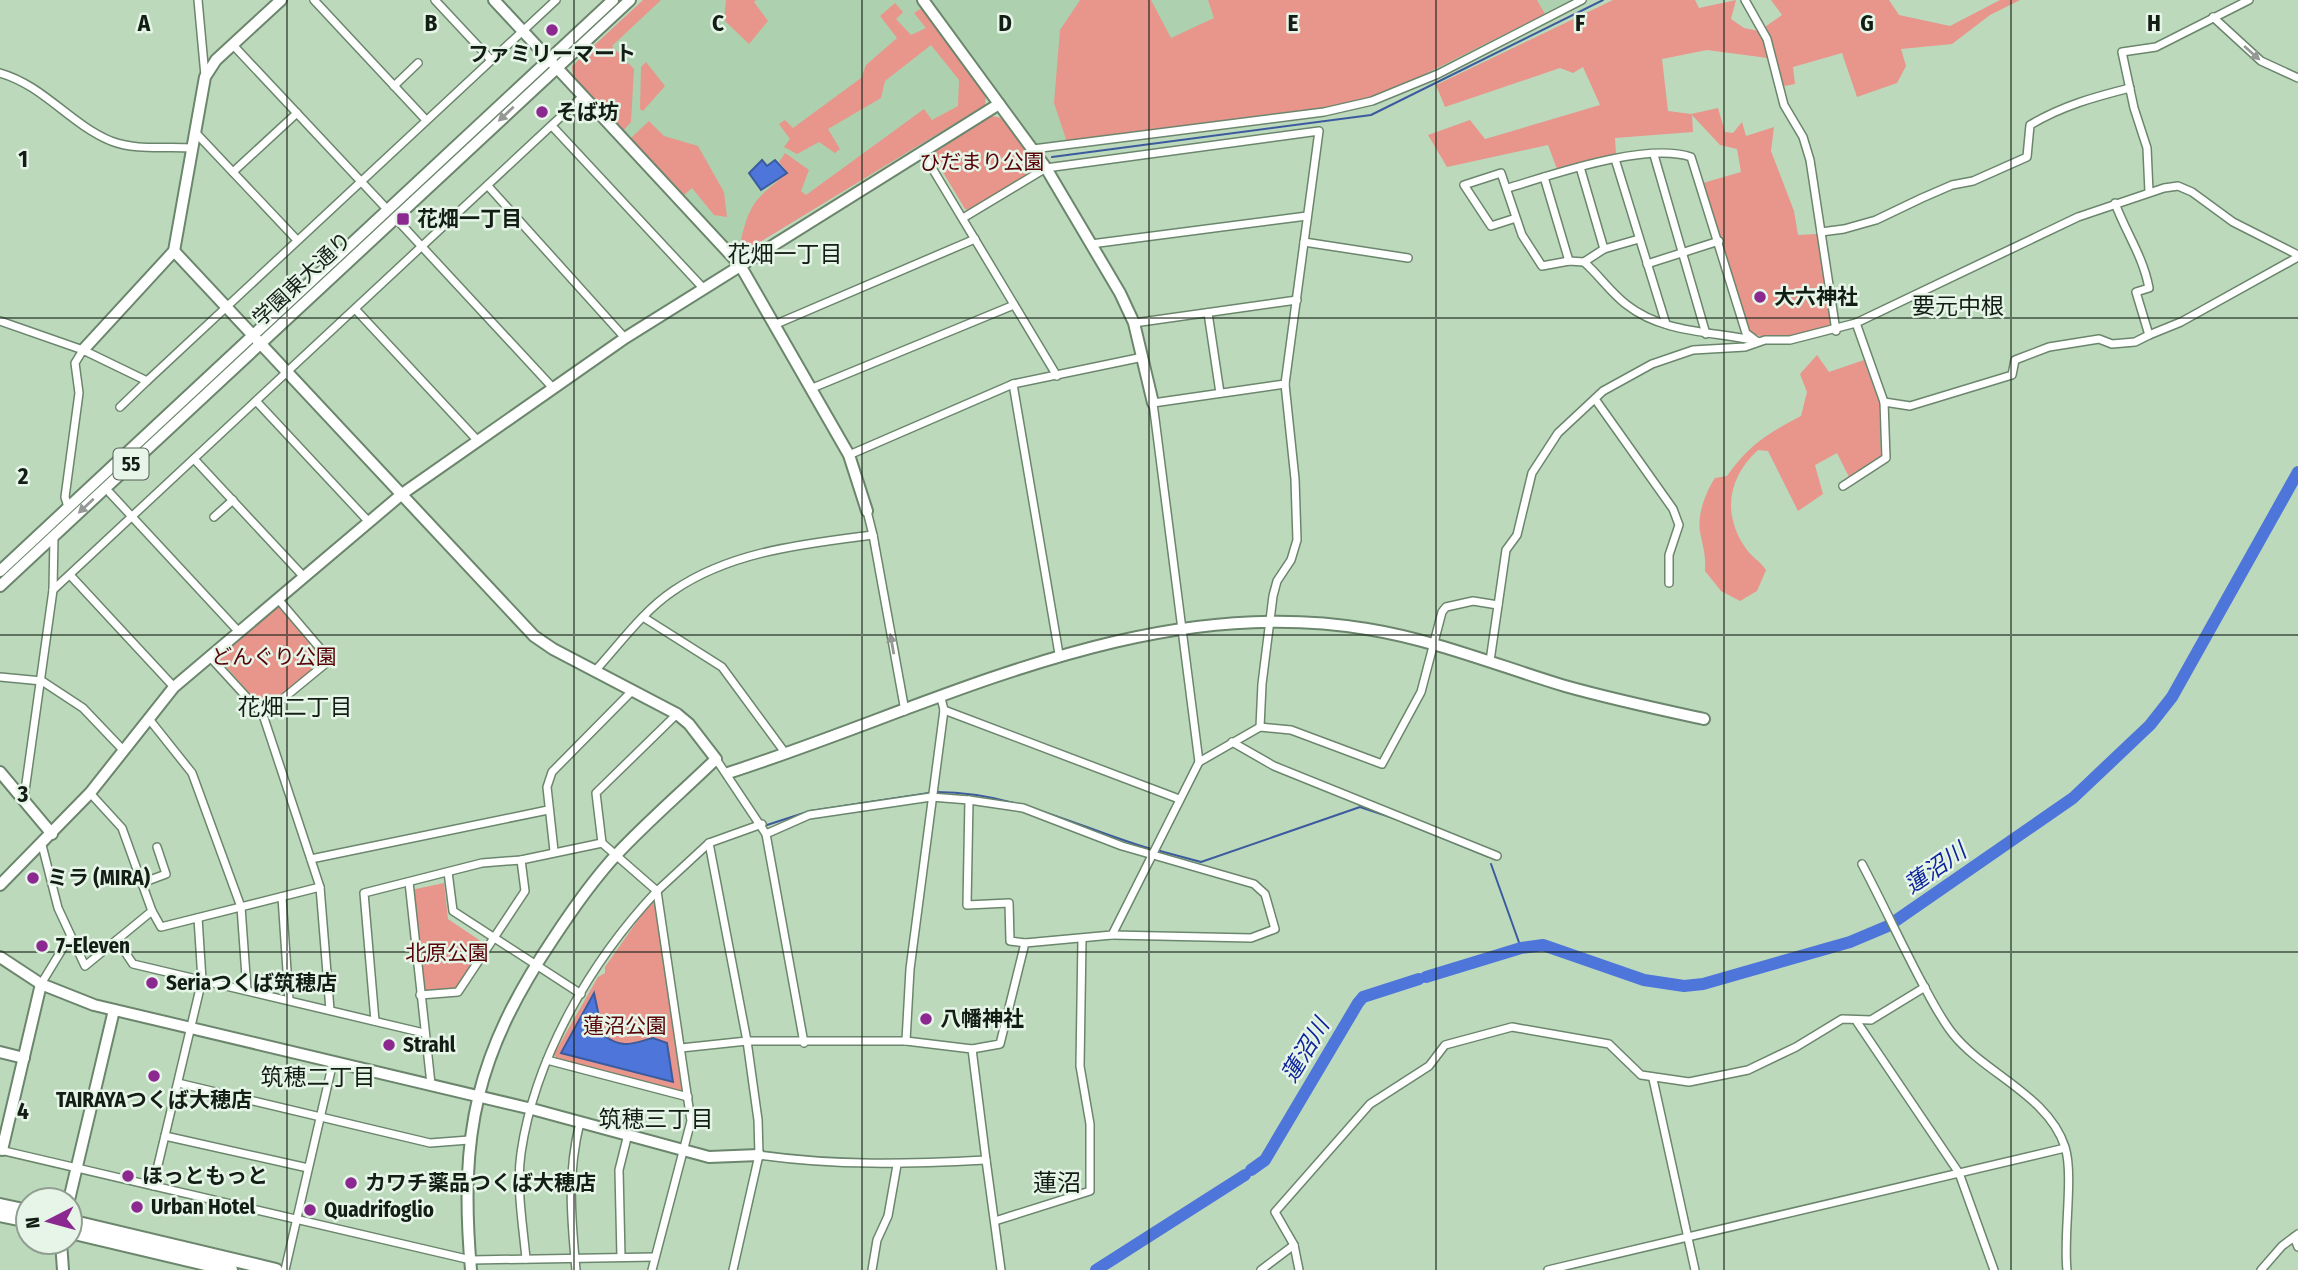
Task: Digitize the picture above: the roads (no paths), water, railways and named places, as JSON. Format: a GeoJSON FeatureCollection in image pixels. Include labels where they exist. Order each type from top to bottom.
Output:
{"type":"FeatureCollection","features":[{"type":"Feature","properties":{"kind":"highway"},"geometry":{"type":"LineString","coordinates":[[84,1224],[276,1270]]}},
{"type":"Feature","properties":{"kind":"highway"},"geometry":{"type":"LineString","coordinates":[[84,1235],[231,1270]]}},
{"type":"Feature","properties":{"kind":"street"},"geometry":{"type":"LineString","coordinates":[[68,507],[65,501],[79,393],[75,363],[83,350],[174,251],[205,78],[198,0]]}},
{"type":"Feature","properties":{"kind":"street"},"geometry":{"type":"LineString","coordinates":[[205,78],[216,60],[281,0]]}},
{"type":"Feature","properties":{"kind":"street"},"geometry":{"type":"LineString","coordinates":[[314,0],[426,120]]}},
{"type":"Feature","properties":{"kind":"street"},"geometry":{"type":"LineString","coordinates":[[435,0],[491,60]]}},
{"type":"Feature","properties":{"kind":"street"},"geometry":{"type":"LineString","coordinates":[[494,0],[740,265],[849,455],[873,535],[905,712]]}},
{"type":"Feature","properties":{"kind":"street"},"geometry":{"type":"LineString","coordinates":[[120,407],[556,0]]}},
{"type":"Feature","properties":{"kind":"street","name":"学園東大通り"},"geometry":{"type":"LineString","coordinates":[[0,586],[258,338],[552,64],[613,0]]}},
{"type":"Feature","properties":{"kind":"street","name":"学園東大通り"},"geometry":{"type":"LineString","coordinates":[[552,64],[630,0]]}},
{"type":"Feature","properties":{"kind":"street"},"geometry":{"type":"LineString","coordinates":[[923,0],[1046,167],[1134,323],[1153,403],[1199,761]]}},
{"type":"Feature","properties":{"kind":"street"},"geometry":{"type":"LineString","coordinates":[[1033,149],[1324,112],[1372,101],[1438,74],[1582,0]]}},
{"type":"Feature","properties":{"kind":"street"},"geometry":{"type":"LineString","coordinates":[[1745,0],[1767,39],[1784,105],[1802,137],[1810,160],[1836,331]]}},
{"type":"Feature","properties":{"kind":"street"},"geometry":{"type":"LineString","coordinates":[[2149,192],[2147,149],[2122,52],[2156,47],[2249,0]]}},
{"type":"Feature","properties":{"kind":"street"},"geometry":{"type":"LineString","coordinates":[[2213,17],[2261,61],[2298,78]]}},
{"type":"Feature","properties":{"kind":"street"},"geometry":{"type":"LineString","coordinates":[[233,45],[384,206]]}},
{"type":"Feature","properties":{"kind":"street"},"geometry":{"type":"LineString","coordinates":[[394,86],[418,64]]}},
{"type":"Feature","properties":{"kind":"street"},"geometry":{"type":"LineString","coordinates":[[0,73],[34,88],[110,140],[134,146],[192,148]]}},
{"type":"Feature","properties":{"kind":"street"},"geometry":{"type":"LineString","coordinates":[[1821,232],[1876,220],[1932,194],[1973,181],[2027,157],[2030,125],[2056,110],[2088,98],[2130,88]]}},
{"type":"Feature","properties":{"kind":"street"},"geometry":{"type":"LineString","coordinates":[[53,590],[583,96]]}},
{"type":"Feature","properties":{"kind":"street"},"geometry":{"type":"LineString","coordinates":[[0,886],[90,793],[174,687],[402,494],[625,338],[999,104]]}},
{"type":"Feature","properties":{"kind":"street"},"geometry":{"type":"LineString","coordinates":[[233,172],[297,113]]}},
{"type":"Feature","properties":{"kind":"street"},"geometry":{"type":"LineString","coordinates":[[552,126],[704,289]]}},
{"type":"Feature","properties":{"kind":"street"},"geometry":{"type":"LineString","coordinates":[[963,218],[1046,167],[1319,131],[1285,384],[1295,479],[1297,540],[1291,560],[1277,581],[1262,684],[1261,727]]}},
{"type":"Feature","properties":{"kind":"street"},"geometry":{"type":"LineString","coordinates":[[195,132],[297,240]]}},
{"type":"Feature","properties":{"kind":"street"},"geometry":{"type":"LineString","coordinates":[[923,153],[1057,376]]}},
{"type":"Feature","properties":{"kind":"street"},"geometry":{"type":"LineString","coordinates":[[1508,188],[1615,159],[1677,153],[1691,157],[1746,333],[1758,341]]}},
{"type":"Feature","properties":{"kind":"street"},"geometry":{"type":"LineString","coordinates":[[1654,155],[1706,334]]}},
{"type":"Feature","properties":{"kind":"street"},"geometry":{"type":"LineString","coordinates":[[1615,159],[1666,324]]}},
{"type":"Feature","properties":{"kind":"street"},"geometry":{"type":"LineString","coordinates":[[1580,167],[1604,249]]}},
{"type":"Feature","properties":{"kind":"street"},"geometry":{"type":"LineString","coordinates":[[1517,218],[1491,226],[1464,185],[1501,173],[1508,188],[1517,218],[1522,235],[1542,265],[1584,262],[1604,249],[1640,239]]}},
{"type":"Feature","properties":{"kind":"street"},"geometry":{"type":"LineString","coordinates":[[1544,177],[1569,261]]}},
{"type":"Feature","properties":{"kind":"street"},"geometry":{"type":"LineString","coordinates":[[488,186],[625,338]]}},
{"type":"Feature","properties":{"kind":"street"},"geometry":{"type":"LineString","coordinates":[[1584,262],[1625,303],[1640,314],[1706,334],[1758,341],[1790,340],[1836,331],[2078,217],[2149,192],[2178,186],[2233,222],[2298,256]]}},
{"type":"Feature","properties":{"kind":"street"},"geometry":{"type":"LineString","coordinates":[[2115,203],[2128,238],[2144,261],[2149,288],[2136,292],[2149,335]]}},
{"type":"Feature","properties":{"kind":"street"},"geometry":{"type":"LineString","coordinates":[[1091,244],[1307,216]]}},
{"type":"Feature","properties":{"kind":"street"},"geometry":{"type":"LineString","coordinates":[[400,223],[553,388]]}},
{"type":"Feature","properties":{"kind":"street"},"geometry":{"type":"LineString","coordinates":[[774,325],[975,239]]}},
{"type":"Feature","properties":{"kind":"street"},"geometry":{"type":"LineString","coordinates":[[1647,264],[1719,241]]}},
{"type":"Feature","properties":{"kind":"street"},"geometry":{"type":"LineString","coordinates":[[1304,242],[1408,258]]}},
{"type":"Feature","properties":{"kind":"street"},"geometry":{"type":"LineString","coordinates":[[174,251],[534,636],[594,672],[677,714],[690,724],[728,773],[766,834],[804,1044]]}},
{"type":"Feature","properties":{"kind":"street"},"geometry":{"type":"LineString","coordinates":[[1884,402],[1909,407],[1993,382],[2011,374],[2015,360],[2049,347],[2099,339],[2112,344],[2135,342],[2181,322],[2298,256]]}},
{"type":"Feature","properties":{"kind":"street"},"geometry":{"type":"LineString","coordinates":[[1134,323],[1297,300]]}},
{"type":"Feature","properties":{"kind":"street"},"geometry":{"type":"LineString","coordinates":[[810,390],[1014,304]]}},
{"type":"Feature","properties":{"kind":"street"},"geometry":{"type":"LineString","coordinates":[[356,310],[478,441]]}},
{"type":"Feature","properties":{"kind":"street"},"geometry":{"type":"LineString","coordinates":[[1208,313],[1220,394]]}},
{"type":"Feature","properties":{"kind":"street"},"geometry":{"type":"LineString","coordinates":[[0,321],[83,350],[147,381]]}},
{"type":"Feature","properties":{"kind":"street"},"geometry":{"type":"LineString","coordinates":[[1843,486],[1886,458],[1884,402],[1856,323]]}},
{"type":"Feature","properties":{"kind":"street","name":"学園東大通り"},"geometry":{"type":"LineString","coordinates":[[0,571],[258,338]]}},
{"type":"Feature","properties":{"kind":"street"},"geometry":{"type":"LineString","coordinates":[[1490,662],[1506,550],[1517,535],[1532,473],[1558,433],[1595,399],[1632,374],[1693,350],[1745,347],[1758,341]]}},
{"type":"Feature","properties":{"kind":"street"},"geometry":{"type":"LineString","coordinates":[[849,455],[1013,384],[1143,357]]}},
{"type":"Feature","properties":{"kind":"street"},"geometry":{"type":"LineString","coordinates":[[1013,384],[1059,654]]}},
{"type":"Feature","properties":{"kind":"street"},"geometry":{"type":"LineString","coordinates":[[1153,403],[1285,384]]}},
{"type":"Feature","properties":{"kind":"street"},"geometry":{"type":"LineString","coordinates":[[1595,399],[1673,509],[1679,525],[1669,555],[1669,583]]}},
{"type":"Feature","properties":{"kind":"street"},"geometry":{"type":"LineString","coordinates":[[256,401],[369,522]]}},
{"type":"Feature","properties":{"kind":"street"},"geometry":{"type":"LineString","coordinates":[[194,459],[303,576]]}},
{"type":"Feature","properties":{"kind":"street"},"geometry":{"type":"LineString","coordinates":[[110,494],[239,632]]}},
{"type":"Feature","properties":{"kind":"street"},"geometry":{"type":"LineString","coordinates":[[214,517],[233,500]]}},
{"type":"Feature","properties":{"kind":"street"},"geometry":{"type":"LineString","coordinates":[[594,672],[643,617],[672,591],[748,556],[785,547],[873,535]]}},
{"type":"Feature","properties":{"kind":"street"},"geometry":{"type":"LineString","coordinates":[[24,798],[53,590],[54,536]]}},
{"type":"Feature","properties":{"kind":"street"},"geometry":{"type":"LineString","coordinates":[[69,575],[174,687]]}},
{"type":"Feature","properties":{"kind":"street"},"geometry":{"type":"LineString","coordinates":[[264,715],[330,660],[278,599]]}},
{"type":"Feature","properties":{"kind":"street"},"geometry":{"type":"LineString","coordinates":[[1112,935],[1199,761],[1261,727],[1291,730],[1382,764],[1413,710],[1446,607],[1473,601],[1498,605]]}},
{"type":"Feature","properties":{"kind":"street"},"geometry":{"type":"LineString","coordinates":[[643,617],[722,667],[786,754]]}},
{"type":"Feature","properties":{"kind":"street"},"geometry":{"type":"LineString","coordinates":[[728,773],[905,712],[1059,654],[1183,629],[1271,621],[1365,628],[1434,643],[1614,700],[1704,719]]}},
{"type":"Feature","properties":{"kind":"street"},"geometry":{"type":"LineString","coordinates":[[209,656],[264,715],[320,887],[330,1010]]}},
{"type":"Feature","properties":{"kind":"street"},"geometry":{"type":"LineString","coordinates":[[0,677],[42,681],[83,708],[124,751]]}},
{"type":"Feature","properties":{"kind":"street"},"geometry":{"type":"LineString","coordinates":[[554,851],[547,787],[559,762],[632,691]]}},
{"type":"Feature","properties":{"kind":"street"},"geometry":{"type":"LineString","coordinates":[[906,1041],[910,969],[944,710],[941,698]]}},
{"type":"Feature","properties":{"kind":"street"},"geometry":{"type":"LineString","coordinates":[[944,710],[1179,799]]}},
{"type":"Feature","properties":{"kind":"street"},"geometry":{"type":"LineString","coordinates":[[652,1270],[691,1121],[657,891],[602,843],[596,793],[677,714]]}},
{"type":"Feature","properties":{"kind":"street"},"geometry":{"type":"LineString","coordinates":[[149,719],[192,773],[241,907],[247,990]]}},
{"type":"Feature","properties":{"kind":"street"},"geometry":{"type":"LineString","coordinates":[[1232,742],[1274,766],[1497,856]]}},
{"type":"Feature","properties":{"kind":"street"},"geometry":{"type":"LineString","coordinates":[[471,1265],[466,1202],[469,1140],[478,1096],[501,1026],[535,965],[586,891],[615,856],[716,759]]}},
{"type":"Feature","properties":{"kind":"street"},"geometry":{"type":"LineString","coordinates":[[0,772],[52,834]]}},
{"type":"Feature","properties":{"kind":"street"},"geometry":{"type":"LineString","coordinates":[[90,793],[122,828],[152,911],[161,927],[320,887]]}},
{"type":"Feature","properties":{"kind":"street"},"geometry":{"type":"LineString","coordinates":[[766,834],[809,815],[931,797],[969,800],[1023,808],[1122,846],[1254,884],[1265,894],[1275,929],[1251,938],[1112,935],[1025,943],[1010,941],[1009,903],[967,905],[969,800]]}},
{"type":"Feature","properties":{"kind":"street"},"geometry":{"type":"LineString","coordinates":[[310,859],[548,810]]}},
{"type":"Feature","properties":{"kind":"street"},"geometry":{"type":"LineString","coordinates":[[526,1259],[519,1174],[532,1109],[547,1060],[581,994],[631,919],[657,891],[709,843],[762,824]]}},
{"type":"Feature","properties":{"kind":"street"},"geometry":{"type":"LineString","coordinates":[[374,1021],[364,893],[482,863],[521,860],[602,843]]}},
{"type":"Feature","properties":{"kind":"street"},"geometry":{"type":"LineString","coordinates":[[709,843],[747,1041],[758,1119],[759,1155],[733,1270]]}},
{"type":"Feature","properties":{"kind":"street"},"geometry":{"type":"LineString","coordinates":[[42,845],[69,938],[85,966],[152,911]]}},
{"type":"Feature","properties":{"kind":"street"},"geometry":{"type":"LineString","coordinates":[[142,883],[166,874],[157,847]]}},
{"type":"Feature","properties":{"kind":"street"},"geometry":{"type":"LineString","coordinates":[[420,995],[458,992],[525,891],[521,860]]}},
{"type":"Feature","properties":{"kind":"street"},"geometry":{"type":"LineString","coordinates":[[1862,864],[1893,928],[1955,1037],[2022,1093],[2055,1127],[2065,1148],[2067,1270]]}},
{"type":"Feature","properties":{"kind":"street"},"geometry":{"type":"LineString","coordinates":[[448,872],[453,911],[581,994]]}},
{"type":"Feature","properties":{"kind":"street"},"geometry":{"type":"LineString","coordinates":[[409,883],[430,1084]]}},
{"type":"Feature","properties":{"kind":"street"},"geometry":{"type":"LineString","coordinates":[[282,897],[289,1000]]}},
{"type":"Feature","properties":{"kind":"street"},"geometry":{"type":"LineString","coordinates":[[153,1186],[202,980],[198,918]]}},
{"type":"Feature","properties":{"kind":"street"},"geometry":{"type":"LineString","coordinates":[[69,938],[41,984],[1,1150],[296,1220],[471,1265],[526,1259],[655,1257]]}},
{"type":"Feature","properties":{"kind":"street"},"geometry":{"type":"LineString","coordinates":[[995,1221],[1090,1191],[1090,1124],[1080,1066],[1082,939]]}},
{"type":"Feature","properties":{"kind":"street"},"geometry":{"type":"LineString","coordinates":[[117,940],[134,964],[424,1032]]}},
{"type":"Feature","properties":{"kind":"street"},"geometry":{"type":"LineString","coordinates":[[681,1048],[747,1041],[804,1044],[906,1041],[972,1049],[1000,1044],[1025,943]]}},
{"type":"Feature","properties":{"kind":"street"},"geometry":{"type":"LineString","coordinates":[[0,957],[41,984],[114,1010],[532,1109],[685,1151],[722,1158],[759,1155],[820,1164],[898,1165],[986,1160]]}},
{"type":"Feature","properties":{"kind":"street"},"geometry":{"type":"LineString","coordinates":[[1857,1022],[1871,1020],[1925,987]]}},
{"type":"Feature","properties":{"kind":"street"},"geometry":{"type":"LineString","coordinates":[[72,1186],[114,1010]]}},
{"type":"Feature","properties":{"kind":"street"},"geometry":{"type":"LineString","coordinates":[[1299,1270],[1294,1245],[1275,1212],[1370,1104],[1429,1066],[1445,1045],[1512,1027],[1609,1044],[1636,1072],[1653,1079],[1689,1082],[1748,1070],[1796,1047],[1842,1019],[1852,1018],[1959,1173],[1994,1270]]}},
{"type":"Feature","properties":{"kind":"street"},"geometry":{"type":"LineString","coordinates":[[972,1049],[1001,1270]]}},
{"type":"Feature","properties":{"kind":"street"},"geometry":{"type":"LineString","coordinates":[[0,1052],[23,1058]]}},
{"type":"Feature","properties":{"kind":"street"},"geometry":{"type":"LineString","coordinates":[[547,1060],[688,1097]]}},
{"type":"Feature","properties":{"kind":"street"},"geometry":{"type":"LineString","coordinates":[[285,1270],[333,1062]]}},
{"type":"Feature","properties":{"kind":"street"},"geometry":{"type":"LineString","coordinates":[[1653,1079],[1695,1270]]}},
{"type":"Feature","properties":{"kind":"street"},"geometry":{"type":"LineString","coordinates":[[178,1083],[430,1143],[469,1140]]}},
{"type":"Feature","properties":{"kind":"street"},"geometry":{"type":"LineString","coordinates":[[576,1270],[569,1193],[571,1159],[580,1122]]}},
{"type":"Feature","properties":{"kind":"street"},"geometry":{"type":"LineString","coordinates":[[621,1257],[619,1170],[628,1134]]}},
{"type":"Feature","properties":{"kind":"street"},"geometry":{"type":"LineString","coordinates":[[165,1136],[308,1168]]}},
{"type":"Feature","properties":{"kind":"street"},"geometry":{"type":"LineString","coordinates":[[1548,1270],[2065,1148]]}},
{"type":"Feature","properties":{"kind":"street"},"geometry":{"type":"LineString","coordinates":[[872,1270],[877,1240],[888,1216],[898,1165]]}},
{"type":"Feature","properties":{"kind":"street"},"geometry":{"type":"LineString","coordinates":[[2296,1235],[2298,1247]]}},
{"type":"Feature","properties":{"kind":"street"},"geometry":{"type":"LineString","coordinates":[[2261,1270],[2296,1235]]}},
{"type":"Feature","properties":{"kind":"street"},"geometry":{"type":"LineString","coordinates":[[1261,1270],[1294,1245]]}},
{"type":"Feature","properties":{"kind":"water"},"geometry":{"type":"Polygon","coordinates":[[[762,160],[767,166],[775,160],[787,173],[761,190],[749,173],[762,160]]]}},
{"type":"Feature","properties":{"kind":"water"},"geometry":{"type":"Polygon","coordinates":[[[594,993],[603,1035],[610,1040],[623,1044],[653,1038],[667,1043],[673,1082],[561,1053],[594,993]]]}},
{"type":"Feature","properties":{"kind":"waterway"},"geometry":{"type":"LineString","coordinates":[[1052,157],[1371,115],[1603,0]]}},
{"type":"Feature","properties":{"kind":"waterway","name":"蓮沼川"},"geometry":{"type":"LineString","coordinates":[[1426,977],[1521,948],[1543,945],[1644,980],[1684,986],[1703,984],[1850,942],[1888,926],[2073,798],[2150,725],[2172,697],[2298,472]]}},
{"type":"Feature","properties":{"kind":"waterway"},"geometry":{"type":"LineString","coordinates":[[937,792],[1020,804],[1151,849]]}},
{"type":"Feature","properties":{"kind":"waterway"},"geometry":{"type":"LineString","coordinates":[[767,825],[810,811],[929,793]]}},
{"type":"Feature","properties":{"kind":"waterway"},"geometry":{"type":"LineString","coordinates":[[1160,851],[1201,862],[1360,807],[1396,819]]}},
{"type":"Feature","properties":{"kind":"waterway"},"geometry":{"type":"LineString","coordinates":[[1403,822],[1489,857]]}},
{"type":"Feature","properties":{"kind":"waterway"},"geometry":{"type":"LineString","coordinates":[[1491,864],[1521,948]]}},
{"type":"Feature","properties":{"kind":"waterway","name":"蓮沼川"},"geometry":{"type":"LineString","coordinates":[[1251,1170],[1265,1160],[1363,997],[1419,979]]}},
{"type":"Feature","properties":{"kind":"waterway","name":"蓮沼川"},"geometry":{"type":"LineString","coordinates":[[1096,1270],[1245,1175]]}},
{"type":"Feature","properties":{"kind":"place","name":"ファミリーマート"},"geometry":{"type":"Point","coordinates":[552,30]}},
{"type":"Feature","properties":{"kind":"place","name":"そば坊"},"geometry":{"type":"Point","coordinates":[542,112]}},
{"type":"Feature","properties":{"kind":"place","name":"花畑一丁目"},"geometry":{"type":"Point","coordinates":[403,219]}},
{"type":"Feature","properties":{"kind":"place","name":"大六神社"},"geometry":{"type":"Point","coordinates":[1760,297]}},
{"type":"Feature","properties":{"kind":"place","name":"ミラ (MIRA)"},"geometry":{"type":"Point","coordinates":[33,878]}},
{"type":"Feature","properties":{"kind":"place","name":"7-Eleven"},"geometry":{"type":"Point","coordinates":[42,946]}},
{"type":"Feature","properties":{"kind":"place","name":"Seriaつくば筑穂店"},"geometry":{"type":"Point","coordinates":[152,983]}},
{"type":"Feature","properties":{"kind":"place","name":"八幡神社"},"geometry":{"type":"Point","coordinates":[926,1019]}},
{"type":"Feature","properties":{"kind":"place","name":"Strahl"},"geometry":{"type":"Point","coordinates":[389,1045]}},
{"type":"Feature","properties":{"kind":"place","name":"TAIRAYAつくば大穂店"},"geometry":{"type":"Point","coordinates":[154,1076]}},
{"type":"Feature","properties":{"kind":"place","name":"ほっともっと"},"geometry":{"type":"Point","coordinates":[128,1176]}},
{"type":"Feature","properties":{"kind":"place","name":"カワチ薬品つくば大穂店"},"geometry":{"type":"Point","coordinates":[351,1183]}},
{"type":"Feature","properties":{"kind":"place","name":"Urban Hotel"},"geometry":{"type":"Point","coordinates":[137,1207]}},
{"type":"Feature","properties":{"kind":"place","name":"Quadrifoglio"},"geometry":{"type":"Point","coordinates":[310,1210]}},
{"type":"Feature","properties":{"kind":"district","name":"花畑一丁目"},"geometry":{"type":"Point","coordinates":[785,254]}},
{"type":"Feature","properties":{"kind":"district","name":"要元中根"},"geometry":{"type":"Point","coordinates":[1958,306]}},
{"type":"Feature","properties":{"kind":"district","name":"花畑二丁目"},"geometry":{"type":"Point","coordinates":[295,707]}},
{"type":"Feature","properties":{"kind":"district","name":"筑穂二丁目"},"geometry":{"type":"Point","coordinates":[318,1077]}},
{"type":"Feature","properties":{"kind":"district","name":"筑穂三丁目"},"geometry":{"type":"Point","coordinates":[656,1119]}},
{"type":"Feature","properties":{"kind":"district","name":"蓮沼"},"geometry":{"type":"Point","coordinates":[1057,1183]}},
{"type":"Feature","properties":{"kind":"park label","name":"ひだまり公園"},"geometry":{"type":"Point","coordinates":[982,162]}},
{"type":"Feature","properties":{"kind":"park label","name":"どんぐり公園"},"geometry":{"type":"Point","coordinates":[274,657]}},
{"type":"Feature","properties":{"kind":"park label","name":"北原公園"},"geometry":{"type":"Point","coordinates":[447,953]}},
{"type":"Feature","properties":{"kind":"park label","name":"蓮沼公園"},"geometry":{"type":"Point","coordinates":[625,1026]}}]}
